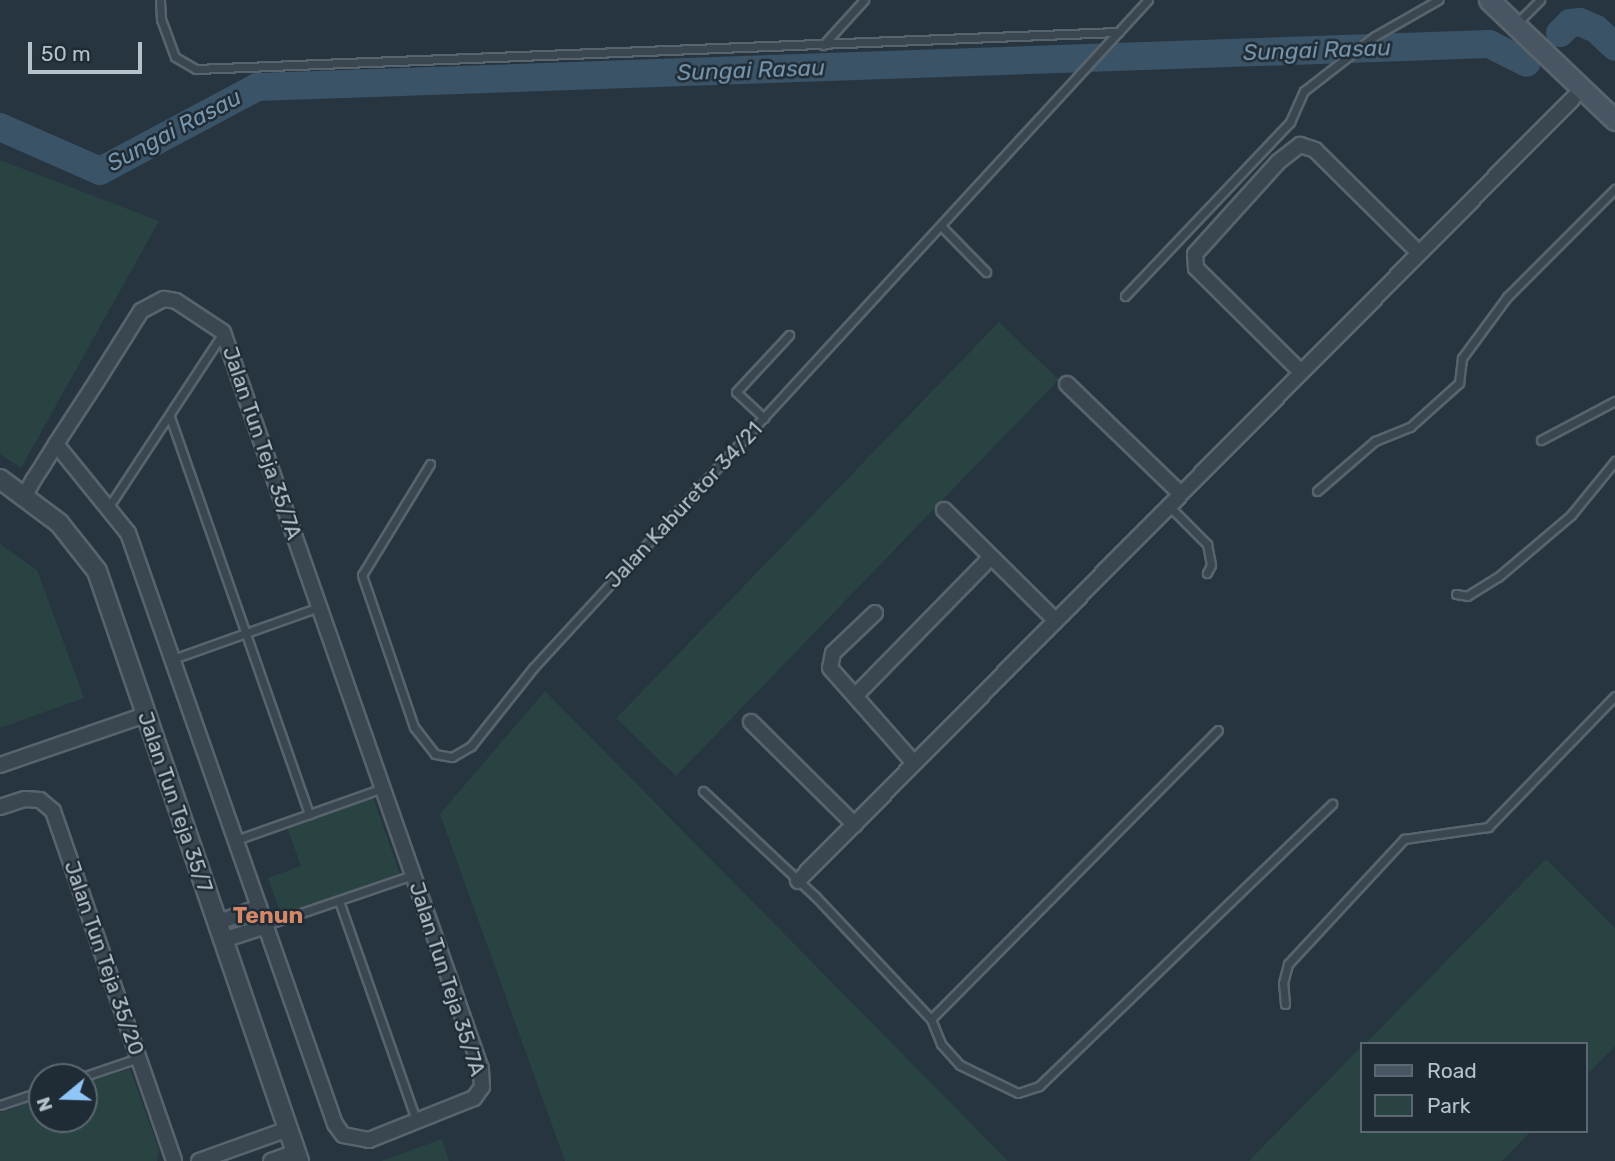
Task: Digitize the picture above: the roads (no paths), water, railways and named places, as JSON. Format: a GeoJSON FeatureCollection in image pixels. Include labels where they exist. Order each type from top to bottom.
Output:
{"type":"FeatureCollection","features":[{"type":"Feature","properties":{"kind":"main road"},"geometry":{"type":"LineString","coordinates":[[1489,0],[1615,120]]}},
{"type":"Feature","properties":{"kind":"street"},"geometry":{"type":"LineString","coordinates":[[798,881],[1582,89]]}},
{"type":"Feature","properties":{"kind":"street"},"geometry":{"type":"LineString","coordinates":[[1301,372],[1196,268],[1195,254],[1278,162],[1300,145],[1315,150],[1419,253]]}},
{"type":"Feature","properties":{"kind":"street","name":"Jalan Tun Teja 35/7A"},"geometry":{"type":"LineString","coordinates":[[24,495],[141,311],[151,304],[176,301],[223,332],[481,1069],[482,1087],[461,1106],[369,1140],[343,1135],[259,908],[128,533],[57,444]]}},
{"type":"Feature","properties":{"kind":"street"},"geometry":{"type":"LineString","coordinates":[[1068,384],[1180,493]]}},
{"type":"Feature","properties":{"kind":"street","name":"Jalan Tun Teja 35/7"},"geometry":{"type":"LineString","coordinates":[[0,479],[59,523],[97,572],[297,1156]]}},
{"type":"Feature","properties":{"kind":"street"},"geometry":{"type":"LineString","coordinates":[[944,510],[1055,620]]}},
{"type":"Feature","properties":{"kind":"street"},"geometry":{"type":"LineString","coordinates":[[855,696],[991,557]]}},
{"type":"Feature","properties":{"kind":"street"},"geometry":{"type":"LineString","coordinates":[[875,613],[829,660],[830,668],[914,763]]}},
{"type":"Feature","properties":{"kind":"street"},"geometry":{"type":"LineString","coordinates":[[0,765],[145,715]]}},
{"type":"Feature","properties":{"kind":"street"},"geometry":{"type":"LineString","coordinates":[[751,722],[855,825]]}},
{"type":"Feature","properties":{"kind":"street","name":"Jalan Tun Teja 35/20"},"geometry":{"type":"LineString","coordinates":[[0,807],[25,799],[40,800],[53,811],[174,1161]]}},
{"type":"Feature","properties":{"kind":"street"},"geometry":{"type":"LineString","coordinates":[[217,923],[259,908]]}},
{"type":"Feature","properties":{"kind":"street"},"geometry":{"type":"LineString","coordinates":[[223,940],[266,926]]}},
{"type":"Feature","properties":{"kind":"street"},"geometry":{"type":"LineString","coordinates":[[198,1161],[288,1129]]}},
{"type":"Feature","properties":{"kind":"street"},"geometry":{"type":"LineString","coordinates":[[271,1161],[297,1156]]}},
{"type":"Feature","properties":{"kind":"lane"},"geometry":{"type":"LineString","coordinates":[[160,0],[161,19],[175,57],[196,69],[1118,33]]}},
{"type":"Feature","properties":{"kind":"lane"},"geometry":{"type":"LineString","coordinates":[[823,45],[864,0]]}},
{"type":"Feature","properties":{"kind":"lane","name":"Jalan Kaburetor 34/21"},"geometry":{"type":"LineString","coordinates":[[430,464],[362,575],[414,727],[435,754],[452,757],[471,746],[533,668],[1084,73],[1148,0]]}},
{"type":"Feature","properties":{"kind":"lane"},"geometry":{"type":"LineString","coordinates":[[1125,296],[1290,122],[1304,91],[1346,62],[1375,36],[1438,0]]}},
{"type":"Feature","properties":{"kind":"lane"},"geometry":{"type":"LineString","coordinates":[[1516,25],[1540,0]]}},
{"type":"Feature","properties":{"kind":"lane"},"geometry":{"type":"LineString","coordinates":[[1317,491],[1375,441],[1410,427],[1459,383],[1462,358],[1507,297],[1615,189]]}},
{"type":"Feature","properties":{"kind":"lane"},"geometry":{"type":"LineString","coordinates":[[942,227],[986,272]]}},
{"type":"Feature","properties":{"kind":"lane"},"geometry":{"type":"LineString","coordinates":[[108,508],[170,417],[223,332]]}},
{"type":"Feature","properties":{"kind":"lane"},"geometry":{"type":"LineString","coordinates":[[764,418],[736,392],[789,335]]}},
{"type":"Feature","properties":{"kind":"lane"},"geometry":{"type":"LineString","coordinates":[[1541,440],[1615,401]]}},
{"type":"Feature","properties":{"kind":"lane"},"geometry":{"type":"LineString","coordinates":[[170,417],[309,814]]}},
{"type":"Feature","properties":{"kind":"lane"},"geometry":{"type":"LineString","coordinates":[[1456,594],[1467,596],[1498,577],[1571,515],[1615,461]]}},
{"type":"Feature","properties":{"kind":"lane"},"geometry":{"type":"LineString","coordinates":[[1169,505],[1207,544],[1211,565],[1207,573]]}},
{"type":"Feature","properties":{"kind":"lane"},"geometry":{"type":"LineString","coordinates":[[172,659],[319,607]]}},
{"type":"Feature","properties":{"kind":"lane"},"geometry":{"type":"LineString","coordinates":[[1285,1004],[1283,982],[1289,964],[1404,839],[1489,827],[1615,696]]}},
{"type":"Feature","properties":{"kind":"lane"},"geometry":{"type":"LineString","coordinates":[[931,1019],[1219,730]]}},
{"type":"Feature","properties":{"kind":"lane"},"geometry":{"type":"LineString","coordinates":[[236,840],[383,788]]}},
{"type":"Feature","properties":{"kind":"lane"},"geometry":{"type":"LineString","coordinates":[[703,790],[798,881],[931,1019],[941,1044],[960,1065],[1018,1093],[1039,1086],[1332,804]]}},
{"type":"Feature","properties":{"kind":"lane"},"geometry":{"type":"LineString","coordinates":[[266,926],[413,875]]}},
{"type":"Feature","properties":{"kind":"lane"},"geometry":{"type":"LineString","coordinates":[[340,901],[417,1122]]}},
{"type":"Feature","properties":{"kind":"lane"},"geometry":{"type":"LineString","coordinates":[[98,1072],[138,1058]]}},
{"type":"Feature","properties":{"kind":"lane"},"geometry":{"type":"LineString","coordinates":[[0,1105],[28,1096]]}},
{"type":"Feature","properties":{"kind":"waterway","name":"Sungai Rasau"},"geometry":{"type":"LineString","coordinates":[[1560,33],[1570,23],[1580,22],[1596,29],[1615,47]]}},
{"type":"Feature","properties":{"kind":"waterway","name":"Sungai Rasau"},"geometry":{"type":"LineString","coordinates":[[0,127],[100,171],[257,87],[1489,44],[1527,63]]}},
{"type":"Feature","properties":{"kind":"district","name":"Tenun"},"geometry":{"type":"Point","coordinates":[268,915]}}]}
